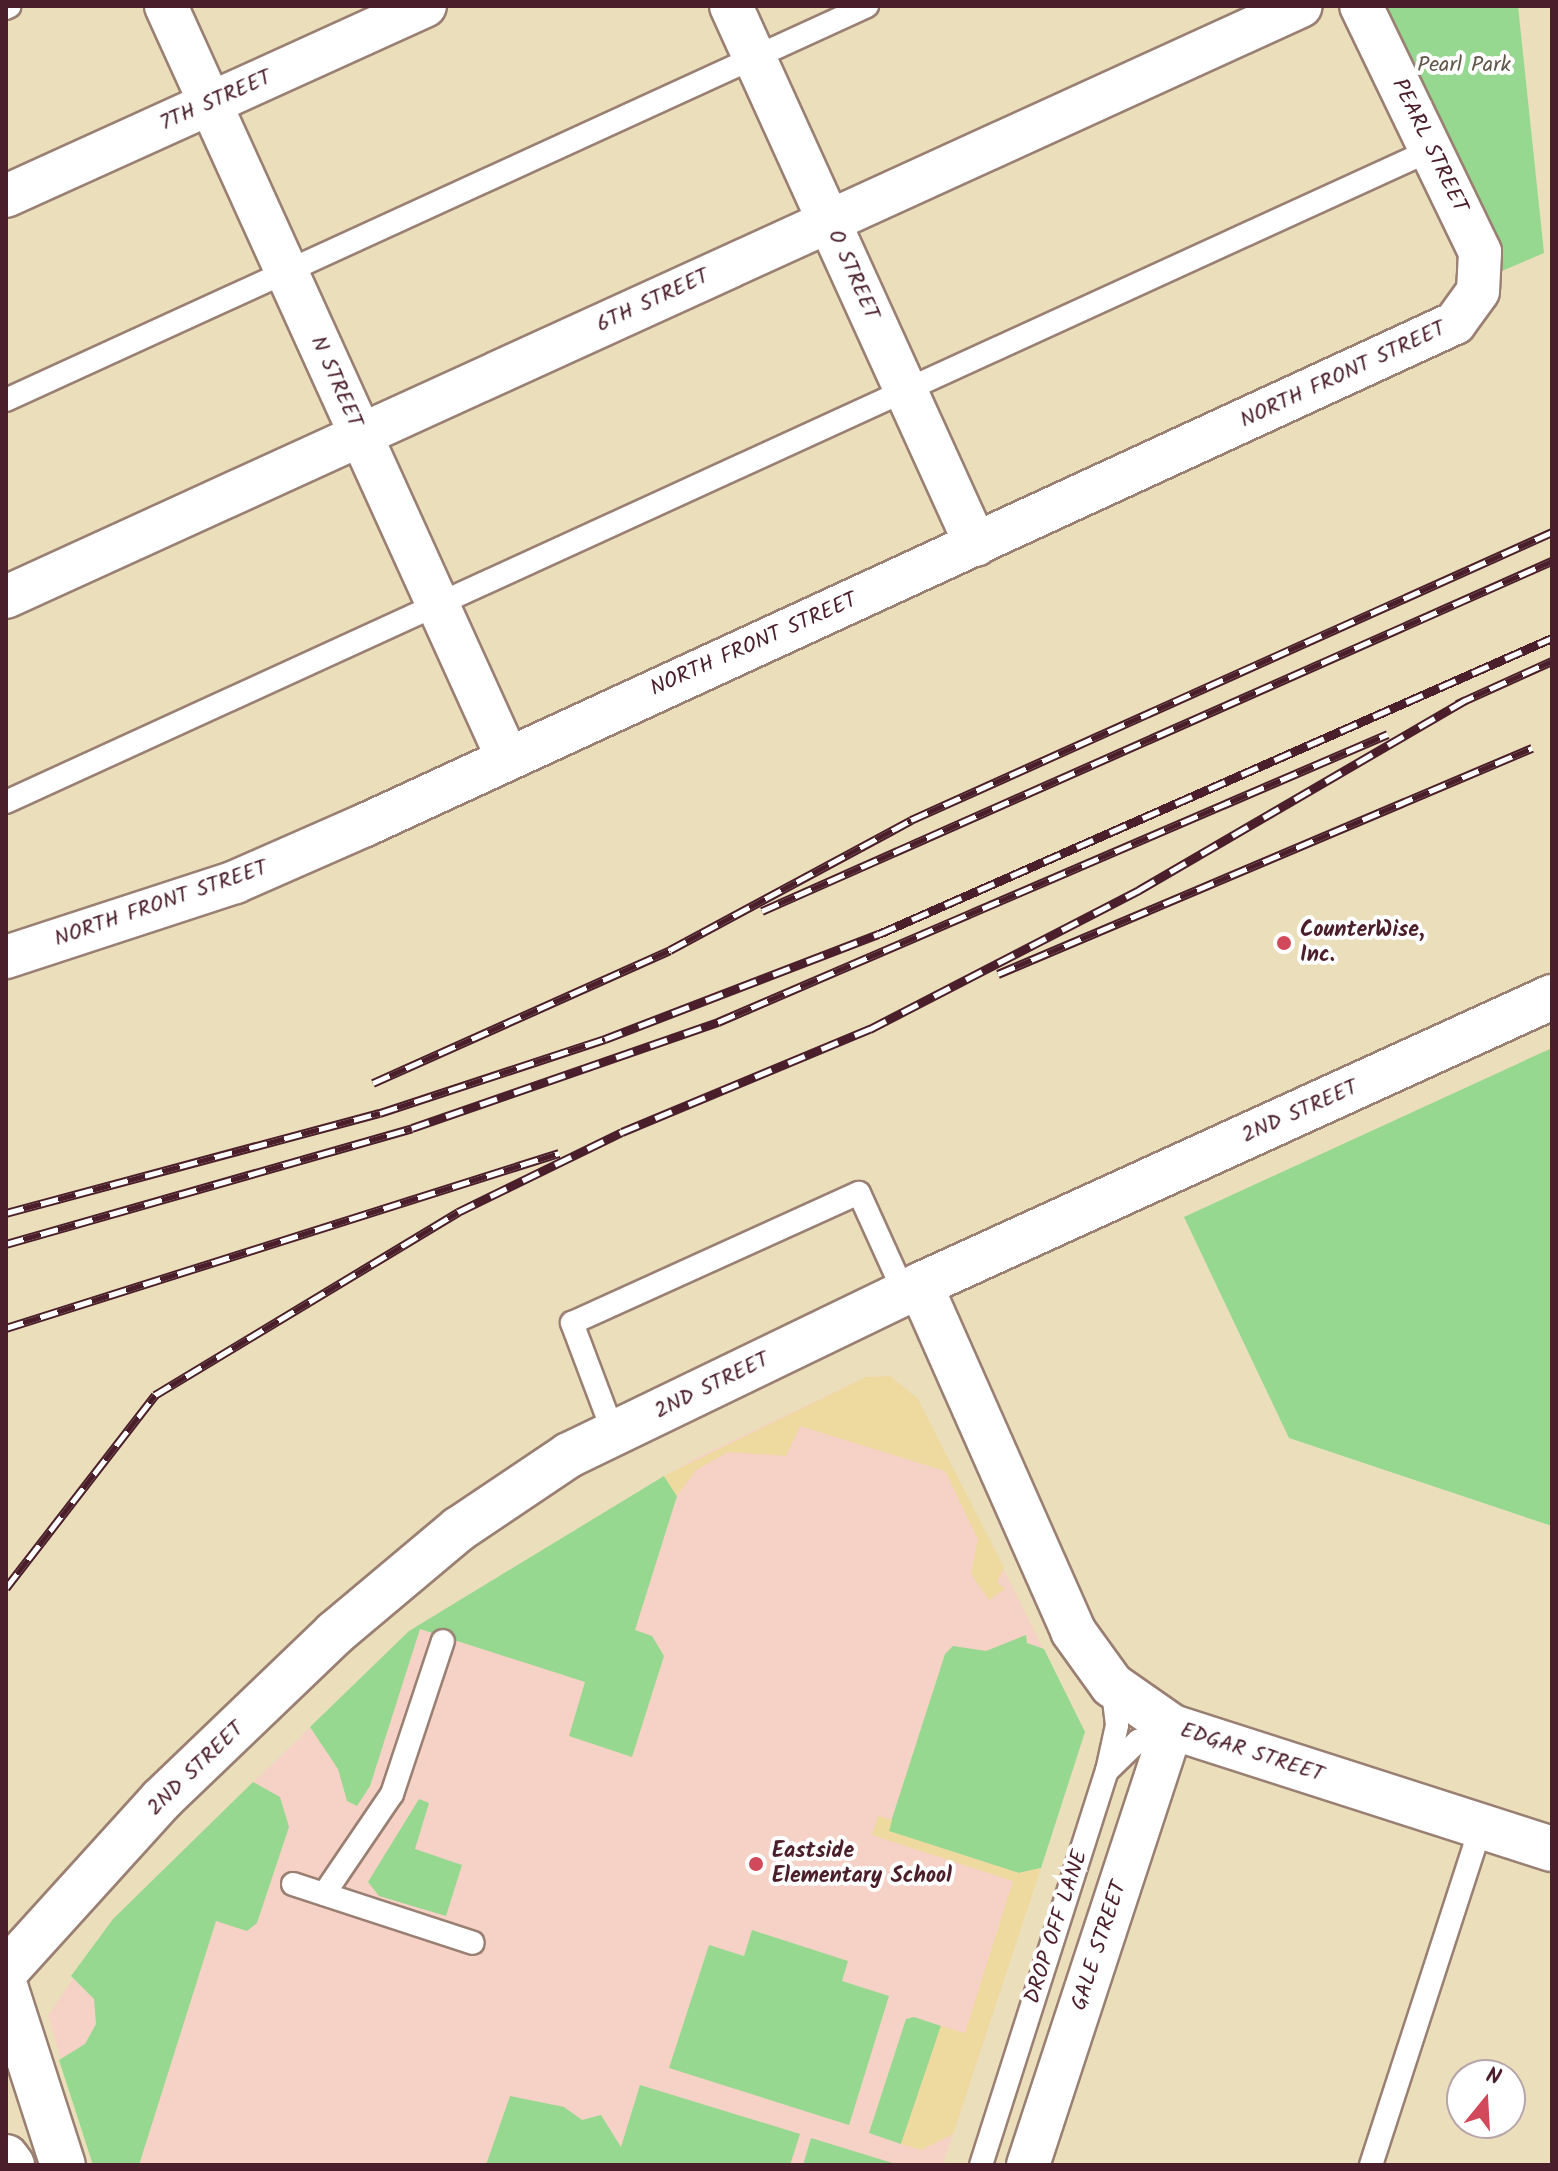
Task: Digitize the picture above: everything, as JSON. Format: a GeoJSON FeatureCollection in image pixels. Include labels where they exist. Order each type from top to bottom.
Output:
{"type":"FeatureCollection","features":[{"type":"Feature","properties":{"kind":"street","name":"N STREET"},"geometry":{"type":"LineString","coordinates":[[166,6],[507,757]]}},
{"type":"Feature","properties":{"kind":"street","name":"7TH STREET"},"geometry":{"type":"LineString","coordinates":[[6,196],[425,6]]}},
{"type":"Feature","properties":{"kind":"street","name":"O STREET"},"geometry":{"type":"LineString","coordinates":[[731,6],[976,545]]}},
{"type":"Feature","properties":{"kind":"street","name":"6TH STREET"},"geometry":{"type":"LineString","coordinates":[[6,597],[1301,6]]}},
{"type":"Feature","properties":{"kind":"street","name":"PEARL STREET"},"geometry":{"type":"LineString","coordinates":[[1361,6],[1480,252],[1478,291]]}},
{"type":"Feature","properties":{"kind":"street","name":"NORTH FRONT STREET"},"geometry":{"type":"LineString","coordinates":[[6,957],[235,882],[1455,323],[1478,291]]}},
{"type":"Feature","properties":{"kind":"street","name":"2ND STREET"},"geometry":{"type":"LineString","coordinates":[[6,1971],[162,1799],[335,1633],[459,1529],[614,1434],[912,1288],[1552,997]]}},
{"type":"Feature","properties":{"kind":"street","name":"EDGAR STREET"},"geometry":{"type":"LineString","coordinates":[[912,1288],[1073,1631],[1112,1685],[1172,1727],[1552,1849]]}},
{"type":"Feature","properties":{"kind":"street","name":"GALE STREET"},"geometry":{"type":"LineString","coordinates":[[1028,2165],[1172,1727]]}},
{"type":"Feature","properties":{"kind":"street"},"geometry":{"type":"LineString","coordinates":[[6,1989],[63,2165]]}},
{"type":"Feature","properties":{"kind":"street"},"geometry":{"type":"LineString","coordinates":[[6,2157],[12,2165]]}},
{"type":"Feature","properties":{"kind":"lane"},"geometry":{"type":"LineString","coordinates":[[6,400],[867,6]]}},
{"type":"Feature","properties":{"kind":"lane"},"geometry":{"type":"LineString","coordinates":[[6,802],[439,609],[1431,150]]}},
{"type":"Feature","properties":{"kind":"lane"},"geometry":{"type":"LineString","coordinates":[[614,1434],[572,1323],[859,1193],[912,1288]]}},
{"type":"Feature","properties":{"kind":"lane"},"geometry":{"type":"LineString","coordinates":[[324,1894],[392,1794],[443,1641]]}},
{"type":"Feature","properties":{"kind":"lane","name":"DROP OFF LANE"},"geometry":{"type":"LineString","coordinates":[[981,2165],[1107,1771],[1117,1725],[1112,1685]]}},
{"type":"Feature","properties":{"kind":"lane"},"geometry":{"type":"LineString","coordinates":[[1107,1771],[1138,1741],[1172,1727]]}},
{"type":"Feature","properties":{"kind":"lane"},"geometry":{"type":"LineString","coordinates":[[1371,2165],[1481,1826]]}},
{"type":"Feature","properties":{"kind":"lane"},"geometry":{"type":"LineString","coordinates":[[293,1884],[473,1943]]}},
{"type":"Feature","properties":{"kind":"shaded area"},"geometry":{"type":"Polygon","coordinates":[[[890,1376],[918,1399],[1085,1732],[943,2165],[93,2165],[48,2016],[113,1919],[409,1631],[694,1459],[866,1377],[890,1376]]]}},
{"type":"Feature","properties":{"kind":"green space","name":"Pearl Park"},"geometry":{"type":"Polygon","coordinates":[[[1369,6],[1518,6],[1544,253],[1495,274],[1369,6]]]}},
{"type":"Feature","properties":{"kind":"green space"},"geometry":{"type":"Polygon","coordinates":[[[1552,1048],[1552,1526],[1289,1438],[1184,1217],[1552,1048]]]}},
{"type":"Feature","properties":{"kind":"green space"},"geometry":{"type":"Polygon","coordinates":[[[664,1476],[677,1496],[635,1630],[652,1636],[664,1656],[632,1757],[569,1736],[585,1682],[420,1629],[370,1786],[357,1806],[347,1801],[338,1769],[310,1727],[409,1631],[664,1476]]]}},
{"type":"Feature","properties":{"kind":"green space"},"geometry":{"type":"Polygon","coordinates":[[[1026,1635],[1027,1643],[1044,1649],[1085,1732],[1041,1868],[1019,1873],[888,1831],[945,1654],[953,1646],[986,1651],[1026,1635]]]}},
{"type":"Feature","properties":{"kind":"green space"},"geometry":{"type":"Polygon","coordinates":[[[253,1782],[280,1797],[289,1827],[257,1923],[247,1931],[216,1921],[139,2165],[93,2165],[59,2060],[85,2044],[96,2024],[94,1999],[71,1976],[113,1919],[253,1782]]]}},
{"type":"Feature","properties":{"kind":"green space"},"geometry":{"type":"Polygon","coordinates":[[[419,1799],[429,1803],[415,1849],[462,1865],[446,1916],[379,1896],[368,1882],[419,1799]]]}},
{"type":"Feature","properties":{"kind":"green space"},"geometry":{"type":"Polygon","coordinates":[[[752,1930],[848,1961],[842,1981],[889,1996],[849,2125],[669,2068],[709,1945],[744,1956],[752,1930]]]}},
{"type":"Feature","properties":{"kind":"green space"},"geometry":{"type":"Polygon","coordinates":[[[914,2017],[941,2026],[901,2144],[869,2133],[906,2019],[914,2017]]]}},
{"type":"Feature","properties":{"kind":"green space"},"geometry":{"type":"Polygon","coordinates":[[[640,2085],[800,2134],[790,2165],[486,2165],[510,2096],[564,2107],[582,2120],[601,2115],[621,2147],[640,2085]]]}},
{"type":"Feature","properties":{"kind":"green space"},"geometry":{"type":"Polygon","coordinates":[[[811,2138],[899,2165],[803,2165],[811,2138]]]}},
{"type":"Feature","properties":{"kind":"sand"},"geometry":{"type":"Polygon","coordinates":[[[890,1376],[918,1399],[1004,1568],[997,1582],[1005,1589],[989,1600],[971,1574],[978,1539],[945,1471],[800,1426],[786,1456],[728,1452],[696,1470],[677,1496],[664,1476],[866,1377],[890,1376]]]}},
{"type":"Feature","properties":{"kind":"sand"},"geometry":{"type":"Polygon","coordinates":[[[878,1816],[892,1820],[889,1831],[1019,1873],[1041,1868],[953,2134],[921,2150],[901,2144],[941,2026],[965,2033],[1013,1881],[872,1835],[878,1816]]]}},
{"type":"Feature","properties":{"kind":"railway"},"geometry":{"type":"LineString","coordinates":[[373,1083],[670,950],[911,820],[1552,532]]}},
{"type":"Feature","properties":{"kind":"railway"},"geometry":{"type":"LineString","coordinates":[[762,911],[1552,561]]}},
{"type":"Feature","properties":{"kind":"railway"},"geometry":{"type":"LineString","coordinates":[[6,1213],[380,1113],[605,1039],[879,934],[1552,638]]}},
{"type":"Feature","properties":{"kind":"railway"},"geometry":{"type":"LineString","coordinates":[[1457,704],[1552,661]]}},
{"type":"Feature","properties":{"kind":"railway"},"geometry":{"type":"LineString","coordinates":[[6,1588],[155,1395],[458,1212],[622,1132],[870,1029],[1139,890],[1466,700]]}},
{"type":"Feature","properties":{"kind":"railway"},"geometry":{"type":"LineString","coordinates":[[6,1244],[412,1128],[718,1022],[1388,734]]}},
{"type":"Feature","properties":{"kind":"railway"},"geometry":{"type":"LineString","coordinates":[[998,974],[1532,748]]}},
{"type":"Feature","properties":{"kind":"railway"},"geometry":{"type":"LineString","coordinates":[[6,1328],[559,1153]]}},
{"type":"Feature","properties":{"kind":"place","name":"CounterWise, Inc."},"geometry":{"type":"Point","coordinates":[1284,943]}},
{"type":"Feature","properties":{"kind":"place","name":"Eastside Elementary School"},"geometry":{"type":"Point","coordinates":[756,1864]}}]}
